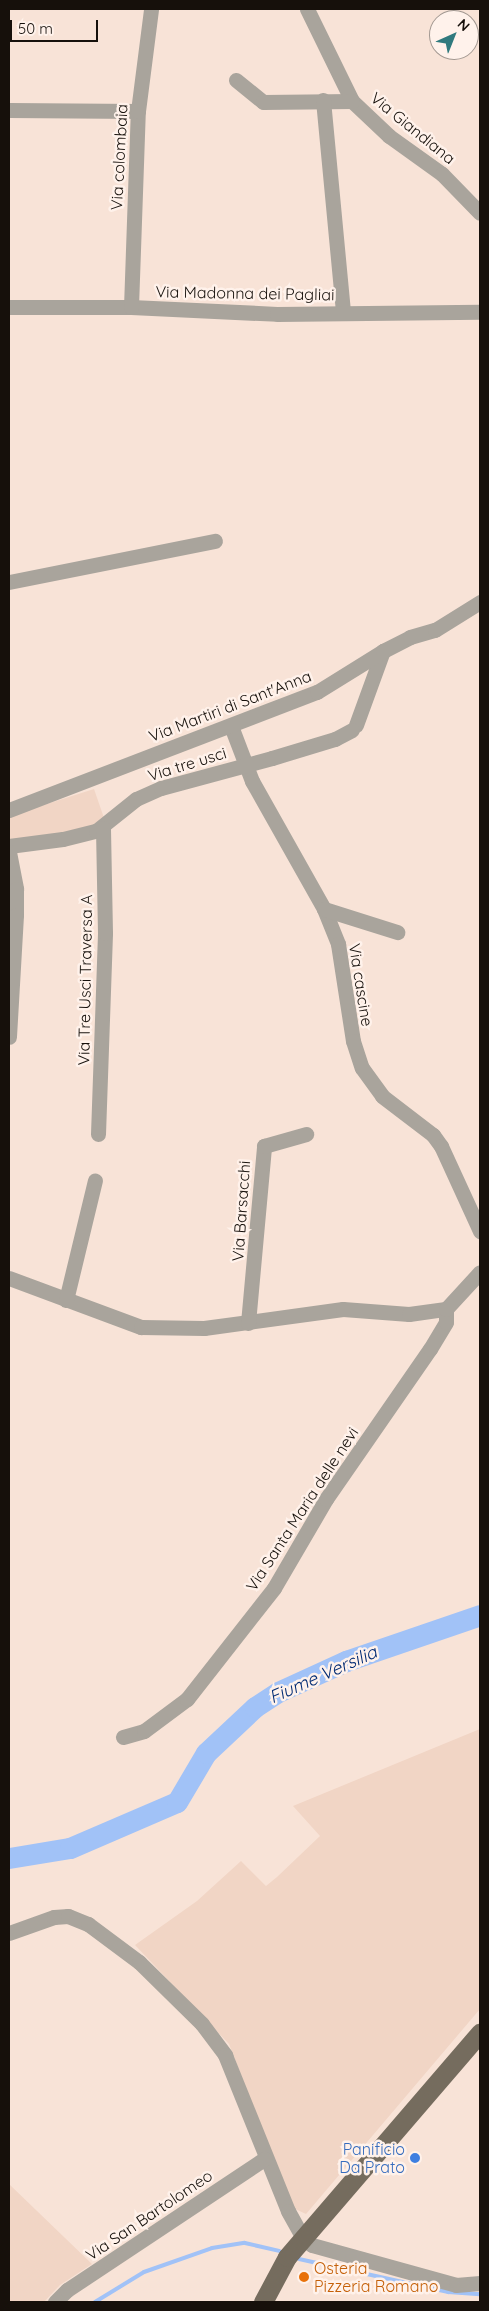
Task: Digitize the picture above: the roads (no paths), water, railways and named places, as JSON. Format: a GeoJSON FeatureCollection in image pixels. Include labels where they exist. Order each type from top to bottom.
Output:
{"type":"FeatureCollection","features":[{"type":"Feature","properties":{"kind":"main road"},"geometry":{"type":"LineString","coordinates":[[262,2302],[287,2257],[480,2033]]}},
{"type":"Feature","properties":{"kind":"street","name":"Via colombaia"},"geometry":{"type":"LineString","coordinates":[[131,307],[138,111],[150,9]]}},
{"type":"Feature","properties":{"kind":"street","name":"Via Giandiana"},"geometry":{"type":"LineString","coordinates":[[308,9],[352,101],[389,136],[442,174],[480,213]]}},
{"type":"Feature","properties":{"kind":"street"},"geometry":{"type":"LineString","coordinates":[[236,80],[263,102],[352,101]]}},
{"type":"Feature","properties":{"kind":"street"},"geometry":{"type":"LineString","coordinates":[[323,100],[343,312]]}},
{"type":"Feature","properties":{"kind":"street"},"geometry":{"type":"LineString","coordinates":[[9,110],[138,111]]}},
{"type":"Feature","properties":{"kind":"street","name":"Via Madonna dei Pagliai"},"geometry":{"type":"LineString","coordinates":[[9,307],[131,307],[276,314],[480,312]]}},
{"type":"Feature","properties":{"kind":"street"},"geometry":{"type":"LineString","coordinates":[[9,582],[215,541]]}},
{"type":"Feature","properties":{"kind":"street","name":"Via Martiri di Sant'Anna"},"geometry":{"type":"LineString","coordinates":[[9,810],[317,692],[383,651],[410,637],[435,630],[480,602]]}},
{"type":"Feature","properties":{"kind":"street","name":"Via tre usci"},"geometry":{"type":"LineString","coordinates":[[9,846],[63,839],[103,828],[136,799],[161,788],[335,739],[354,727],[383,651]]}},
{"type":"Feature","properties":{"kind":"street","name":"Via cascine"},"geometry":{"type":"LineString","coordinates":[[231,726],[246,765],[324,909],[340,953],[353,1041],[362,1068],[382,1096],[433,1135],[441,1146],[480,1231]]}},
{"type":"Feature","properties":{"kind":"street","name":"Via Tre Usci Traversa A"},"geometry":{"type":"LineString","coordinates":[[98,1134],[105,933],[103,828]]}},
{"type":"Feature","properties":{"kind":"street"},"geometry":{"type":"LineString","coordinates":[[9,852],[16,889],[9,1037]]}},
{"type":"Feature","properties":{"kind":"street"},"geometry":{"type":"LineString","coordinates":[[324,909],[397,932]]}},
{"type":"Feature","properties":{"kind":"street","name":"Via Barsacchi"},"geometry":{"type":"LineString","coordinates":[[248,1323],[264,1146],[306,1134]]}},
{"type":"Feature","properties":{"kind":"street"},"geometry":{"type":"LineString","coordinates":[[66,1300],[95,1180]]}},
{"type":"Feature","properties":{"kind":"street","name":"Via Santa Maria delle nevi"},"geometry":{"type":"LineString","coordinates":[[122,1737],[144,1731],[187,1699],[274,1588],[326,1499],[430,1349],[446,1322],[446,1310],[480,1272]]}},
{"type":"Feature","properties":{"kind":"street"},"geometry":{"type":"LineString","coordinates":[[9,1278],[141,1327],[204,1328],[343,1309],[409,1314],[446,1310]]}},
{"type":"Feature","properties":{"kind":"street"},"geometry":{"type":"LineString","coordinates":[[9,1933],[54,1917],[68,1916],[88,1924],[139,1962],[202,2024],[226,2055],[264,2159],[303,2238],[323,2251],[386,2269],[456,2286],[480,2283]]}},
{"type":"Feature","properties":{"kind":"street","name":"Via San Bartolomeo"},"geometry":{"type":"LineString","coordinates":[[55,2302],[67,2290],[264,2159]]}},
{"type":"Feature","properties":{"kind":"waterway","name":"Fiume Versilia"},"geometry":{"type":"LineString","coordinates":[[9,1858],[70,1848],[177,1802],[206,1753],[255,1707],[278,1692],[346,1661],[480,1615]]}},
{"type":"Feature","properties":{"kind":"waterway"},"geometry":{"type":"LineString","coordinates":[[95,2302],[144,2272],[212,2248],[245,2243],[279,2251]]}},
{"type":"Feature","properties":{"kind":"waterway"},"geometry":{"type":"LineString","coordinates":[[299,2259],[448,2292],[480,2294]]}},
{"type":"Feature","properties":{"kind":"place","name":"Panificio Da Prato"},"geometry":{"type":"Point","coordinates":[415,2158]}},
{"type":"Feature","properties":{"kind":"place","name":"Osteria Pizzeria Romano"},"geometry":{"type":"Point","coordinates":[304,2277]}}]}
